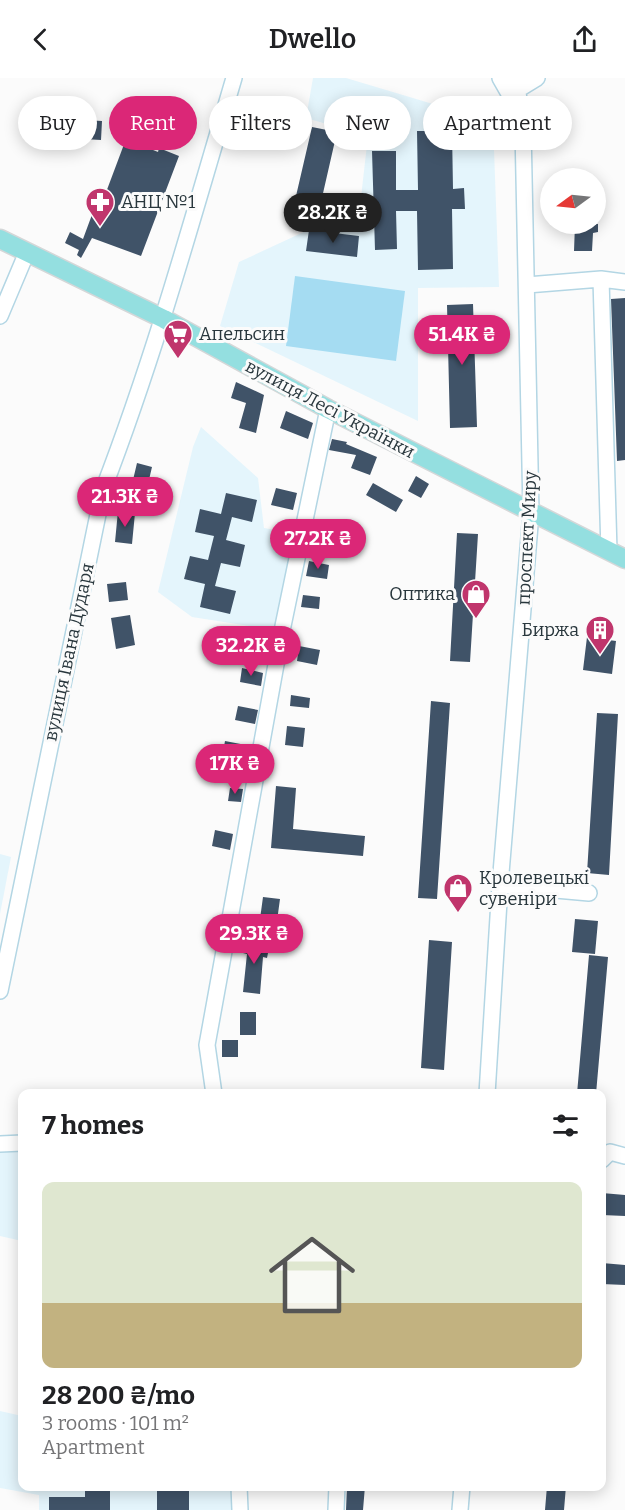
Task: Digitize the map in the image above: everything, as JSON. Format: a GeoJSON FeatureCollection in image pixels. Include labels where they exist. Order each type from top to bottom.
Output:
{"type":"FeatureCollection","features":[{"type":"Feature","properties":{"kind":"main road","name":"вулиця Лесі Українки"},"geometry":{"type":"LineString","coordinates":[[0,239],[164,320],[328,409],[625,560]]}},
{"type":"Feature","properties":{"kind":"street","name":"вулиця Івана Дударя"},"geometry":{"type":"LineString","coordinates":[[0,991],[103,490],[128,426],[164,320],[234,78]]}},
{"type":"Feature","properties":{"kind":"street"},"geometry":{"type":"LineString","coordinates":[[500,78],[508,92],[518,84],[537,78]]}},
{"type":"Feature","properties":{"kind":"street","name":"проспект Миру"},"geometry":{"type":"LineString","coordinates":[[487,1089],[500,885],[531,513],[523,129],[518,84]]}},
{"type":"Feature","properties":{"kind":"street"},"geometry":{"type":"LineString","coordinates":[[0,316],[27,252]]}},
{"type":"Feature","properties":{"kind":"street"},"geometry":{"type":"LineString","coordinates":[[527,285],[601,279],[625,282]]}},
{"type":"Feature","properties":{"kind":"street"},"geometry":{"type":"LineString","coordinates":[[601,279],[609,551]]}},
{"type":"Feature","properties":{"kind":"street"},"geometry":{"type":"LineString","coordinates":[[213,1089],[207,1045],[283,626],[328,409]]}},
{"type":"Feature","properties":{"kind":"street"},"geometry":{"type":"LineString","coordinates":[[500,885],[589,893]]}},
{"type":"Feature","properties":{"kind":"street"},"geometry":{"type":"LineString","coordinates":[[0,1144],[18,1143]]}},
{"type":"Feature","properties":{"kind":"street"},"geometry":{"type":"LineString","coordinates":[[606,1156],[610,1152],[625,1156]]}},
{"type":"Feature","properties":{"kind":"street"},"geometry":{"type":"LineString","coordinates":[[239,1491],[240,1510]]}},
{"type":"Feature","properties":{"kind":"street"},"geometry":{"type":"LineString","coordinates":[[336,1510],[337,1491]]}},
{"type":"Feature","properties":{"kind":"street"},"geometry":{"type":"LineString","coordinates":[[460,1510],[462,1491]]}},
{"type":"Feature","properties":{"kind":"shaded area"},"geometry":{"type":"Polygon","coordinates":[[[313,78],[346,78],[406,96],[324,96],[324,123],[312,120],[312,96],[310,96],[313,78]]]}},
{"type":"Feature","properties":{"kind":"shaded area"},"geometry":{"type":"Polygon","coordinates":[[[411,97],[423,101],[423,150],[494,150],[499,287],[418,288],[418,421],[220,326],[239,262],[360,206],[366,150],[411,150],[411,97]]]}},
{"type":"Feature","properties":{"kind":"shaded area"},"geometry":{"type":"Polygon","coordinates":[[[295,276],[405,291],[396,361],[286,346],[295,276]]]}},
{"type":"Feature","properties":{"kind":"shaded area"},"geometry":{"type":"Polygon","coordinates":[[[201,427],[258,478],[264,528],[294,533],[276,630],[192,617],[158,592],[193,447],[201,427]]]}},
{"type":"Feature","properties":{"kind":"shaded area"},"geometry":{"type":"Polygon","coordinates":[[[0,854],[11,857],[0,914],[0,854]]]}},
{"type":"Feature","properties":{"kind":"shaded area"},"geometry":{"type":"Polygon","coordinates":[[[18,1149],[18,1240],[0,1236],[0,1150],[18,1149]]]}},
{"type":"Feature","properties":{"kind":"shaded area"},"geometry":{"type":"Polygon","coordinates":[[[0,1411],[18,1415],[18,1491],[232,1491],[232,1510],[39,1510],[39,1495],[0,1488],[0,1411]]]}},
{"type":"Feature","properties":{"kind":"building"},"geometry":{"type":"Polygon","coordinates":[[[97,121],[102,121],[101,140],[97,140],[97,121]]]}},
{"type":"Feature","properties":{"kind":"building"},"geometry":{"type":"Polygon","coordinates":[[[312,127],[324,129],[324,150],[333,150],[321,202],[296,196],[307,150],[312,150],[312,127]]]}},
{"type":"Feature","properties":{"kind":"building"},"geometry":{"type":"Polygon","coordinates":[[[417,131],[423,131],[423,150],[452,150],[453,189],[464,188],[465,209],[452,209],[453,269],[418,270],[417,211],[396,211],[397,249],[375,250],[372,151],[396,151],[396,190],[418,190],[417,131]]]}},
{"type":"Feature","properties":{"kind":"building"},"geometry":{"type":"Polygon","coordinates":[[[122,150],[158,152],[164,150],[179,156],[141,256],[92,238],[81,258],[77,255],[79,250],[65,243],[70,232],[83,239],[100,193],[105,195],[122,150]]]}},
{"type":"Feature","properties":{"kind":"building"},"geometry":{"type":"Polygon","coordinates":[[[309,230],[359,236],[357,257],[306,251],[309,230]]]}},
{"type":"Feature","properties":{"kind":"building"},"geometry":{"type":"Polygon","coordinates":[[[575,234],[593,234],[592,251],[574,251],[575,234]]]}},
{"type":"Feature","properties":{"kind":"building"},"geometry":{"type":"Polygon","coordinates":[[[625,298],[625,460],[617,461],[611,299],[625,298]]]}},
{"type":"Feature","properties":{"kind":"building"},"geometry":{"type":"Polygon","coordinates":[[[473,304],[477,427],[450,428],[447,305],[473,304]]]}},
{"type":"Feature","properties":{"kind":"building"},"geometry":{"type":"Polygon","coordinates":[[[236,382],[264,395],[256,433],[239,428],[246,403],[231,398],[236,382]]]}},
{"type":"Feature","properties":{"kind":"building"},"geometry":{"type":"Polygon","coordinates":[[[286,411],[313,423],[308,439],[280,428],[286,411]]]}},
{"type":"Feature","properties":{"kind":"building"},"geometry":{"type":"Polygon","coordinates":[[[332,439],[347,442],[346,444],[377,457],[370,475],[351,468],[356,455],[329,450],[332,439]]]}},
{"type":"Feature","properties":{"kind":"building"},"geometry":{"type":"Polygon","coordinates":[[[137,463],[152,467],[148,484],[133,480],[137,463]]]}},
{"type":"Feature","properties":{"kind":"building"},"geometry":{"type":"Polygon","coordinates":[[[416,476],[429,484],[421,498],[408,491],[416,476]]]}},
{"type":"Feature","properties":{"kind":"building"},"geometry":{"type":"Polygon","coordinates":[[[373,483],[403,500],[396,512],[366,495],[373,483]]]}},
{"type":"Feature","properties":{"kind":"building"},"geometry":{"type":"Polygon","coordinates":[[[276,488],[297,493],[293,510],[271,505],[276,488]]]}},
{"type":"Feature","properties":{"kind":"building"},"geometry":{"type":"Polygon","coordinates":[[[226,493],[257,500],[252,522],[232,517],[226,540],[245,545],[240,567],[221,563],[215,586],[236,591],[230,614],[200,607],[205,584],[184,579],[190,556],[208,560],[214,536],[195,532],[200,509],[221,514],[226,493]]]}},
{"type":"Feature","properties":{"kind":"building"},"geometry":{"type":"Polygon","coordinates":[[[118,511],[135,513],[132,544],[115,542],[118,511]]]}},
{"type":"Feature","properties":{"kind":"building"},"geometry":{"type":"Polygon","coordinates":[[[316,526],[345,531],[342,549],[313,544],[316,526]]]}},
{"type":"Feature","properties":{"kind":"building"},"geometry":{"type":"Polygon","coordinates":[[[457,533],[478,534],[470,662],[450,661],[457,533]]]}},
{"type":"Feature","properties":{"kind":"building"},"geometry":{"type":"Polygon","coordinates":[[[309,561],[329,565],[327,579],[306,576],[309,561]]]}},
{"type":"Feature","properties":{"kind":"building"},"geometry":{"type":"Polygon","coordinates":[[[126,582],[128,600],[109,602],[107,584],[126,582]]]}},
{"type":"Feature","properties":{"kind":"building"},"geometry":{"type":"Polygon","coordinates":[[[303,595],[320,597],[319,609],[301,607],[303,595]]]}},
{"type":"Feature","properties":{"kind":"building"},"geometry":{"type":"Polygon","coordinates":[[[130,615],[135,645],[116,649],[111,618],[130,615]]]}},
{"type":"Feature","properties":{"kind":"building","name":"Биржа"},"geometry":{"type":"Polygon","coordinates":[[[587,637],[616,641],[612,674],[583,670],[587,637]]]}},
{"type":"Feature","properties":{"kind":"building"},"geometry":{"type":"Polygon","coordinates":[[[299,646],[320,650],[317,665],[297,661],[299,646]]]}},
{"type":"Feature","properties":{"kind":"building"},"geometry":{"type":"Polygon","coordinates":[[[242,668],[263,673],[261,686],[240,682],[242,668]]]}},
{"type":"Feature","properties":{"kind":"building"},"geometry":{"type":"Polygon","coordinates":[[[291,695],[310,698],[309,708],[290,706],[291,695]]]}},
{"type":"Feature","properties":{"kind":"building"},"geometry":{"type":"Polygon","coordinates":[[[431,701],[450,703],[437,899],[418,898],[431,701]]]}},
{"type":"Feature","properties":{"kind":"building"},"geometry":{"type":"Polygon","coordinates":[[[238,706],[258,710],[255,724],[235,720],[238,706]]]}},
{"type":"Feature","properties":{"kind":"building"},"geometry":{"type":"Polygon","coordinates":[[[597,713],[618,714],[609,875],[587,873],[597,713]]]}},
{"type":"Feature","properties":{"kind":"building"},"geometry":{"type":"Polygon","coordinates":[[[287,726],[305,728],[303,747],[285,745],[287,726]]]}},
{"type":"Feature","properties":{"kind":"building"},"geometry":{"type":"Polygon","coordinates":[[[225,741],[251,746],[249,757],[223,752],[225,741]]]}},
{"type":"Feature","properties":{"kind":"building"},"geometry":{"type":"Polygon","coordinates":[[[276,786],[296,788],[293,829],[365,836],[363,856],[271,848],[276,786]]]}},
{"type":"Feature","properties":{"kind":"building"},"geometry":{"type":"Polygon","coordinates":[[[230,788],[243,789],[241,802],[228,801],[230,788]]]}},
{"type":"Feature","properties":{"kind":"building"},"geometry":{"type":"Polygon","coordinates":[[[215,830],[233,834],[230,850],[212,846],[215,830]]]}},
{"type":"Feature","properties":{"kind":"building"},"geometry":{"type":"Polygon","coordinates":[[[263,897],[280,899],[277,921],[260,919],[263,897]]]}},
{"type":"Feature","properties":{"kind":"building"},"geometry":{"type":"Polygon","coordinates":[[[575,919],[598,921],[595,954],[572,952],[575,919]]]}},
{"type":"Feature","properties":{"kind":"building"},"geometry":{"type":"Polygon","coordinates":[[[246,939],[270,943],[267,958],[263,957],[260,994],[243,992],[247,954],[243,953],[246,939]]]}},
{"type":"Feature","properties":{"kind":"building"},"geometry":{"type":"Polygon","coordinates":[[[429,940],[452,942],[444,1070],[421,1068],[429,940]]]}},
{"type":"Feature","properties":{"kind":"building"},"geometry":{"type":"Polygon","coordinates":[[[589,955],[608,957],[596,1089],[577,1089],[589,955]]]}},
{"type":"Feature","properties":{"kind":"building"},"geometry":{"type":"Polygon","coordinates":[[[240,1012],[256,1012],[256,1035],[240,1035],[240,1012]]]}},
{"type":"Feature","properties":{"kind":"building"},"geometry":{"type":"Polygon","coordinates":[[[222,1040],[238,1040],[238,1057],[222,1057],[222,1040]]]}},
{"type":"Feature","properties":{"kind":"building"},"geometry":{"type":"Polygon","coordinates":[[[606,1193],[625,1195],[625,1216],[606,1215],[606,1193]]]}},
{"type":"Feature","properties":{"kind":"building"},"geometry":{"type":"Polygon","coordinates":[[[606,1263],[625,1265],[625,1285],[606,1284],[606,1263]]]}},
{"type":"Feature","properties":{"kind":"building"},"geometry":{"type":"Polygon","coordinates":[[[85,1491],[110,1491],[110,1510],[49,1510],[49,1497],[85,1497],[85,1491]]]}},
{"type":"Feature","properties":{"kind":"building"},"geometry":{"type":"Polygon","coordinates":[[[157,1491],[189,1491],[189,1510],[157,1510],[157,1491]]]}},
{"type":"Feature","properties":{"kind":"building"},"geometry":{"type":"Polygon","coordinates":[[[347,1491],[365,1491],[363,1510],[346,1510],[347,1491]]]}},
{"type":"Feature","properties":{"kind":"building"},"geometry":{"type":"Polygon","coordinates":[[[547,1491],[566,1491],[564,1510],[545,1510],[547,1491]]]}},
{"type":"Feature","properties":{"kind":"place","name":"АНЦ №1"},"geometry":{"type":"Point","coordinates":[100,228]}},
{"type":"Feature","properties":{"kind":"place","name":"Апельсин"},"geometry":{"type":"Point","coordinates":[178,360]}},
{"type":"Feature","properties":{"kind":"place","name":"Оптика"},"geometry":{"type":"Point","coordinates":[476,620]}},
{"type":"Feature","properties":{"kind":"place","name":"Биржа"},"geometry":{"type":"Point","coordinates":[600,656]}},
{"type":"Feature","properties":{"kind":"place","name":"Кролевецькі сувеніри"},"geometry":{"type":"Point","coordinates":[458,914]}}]}
